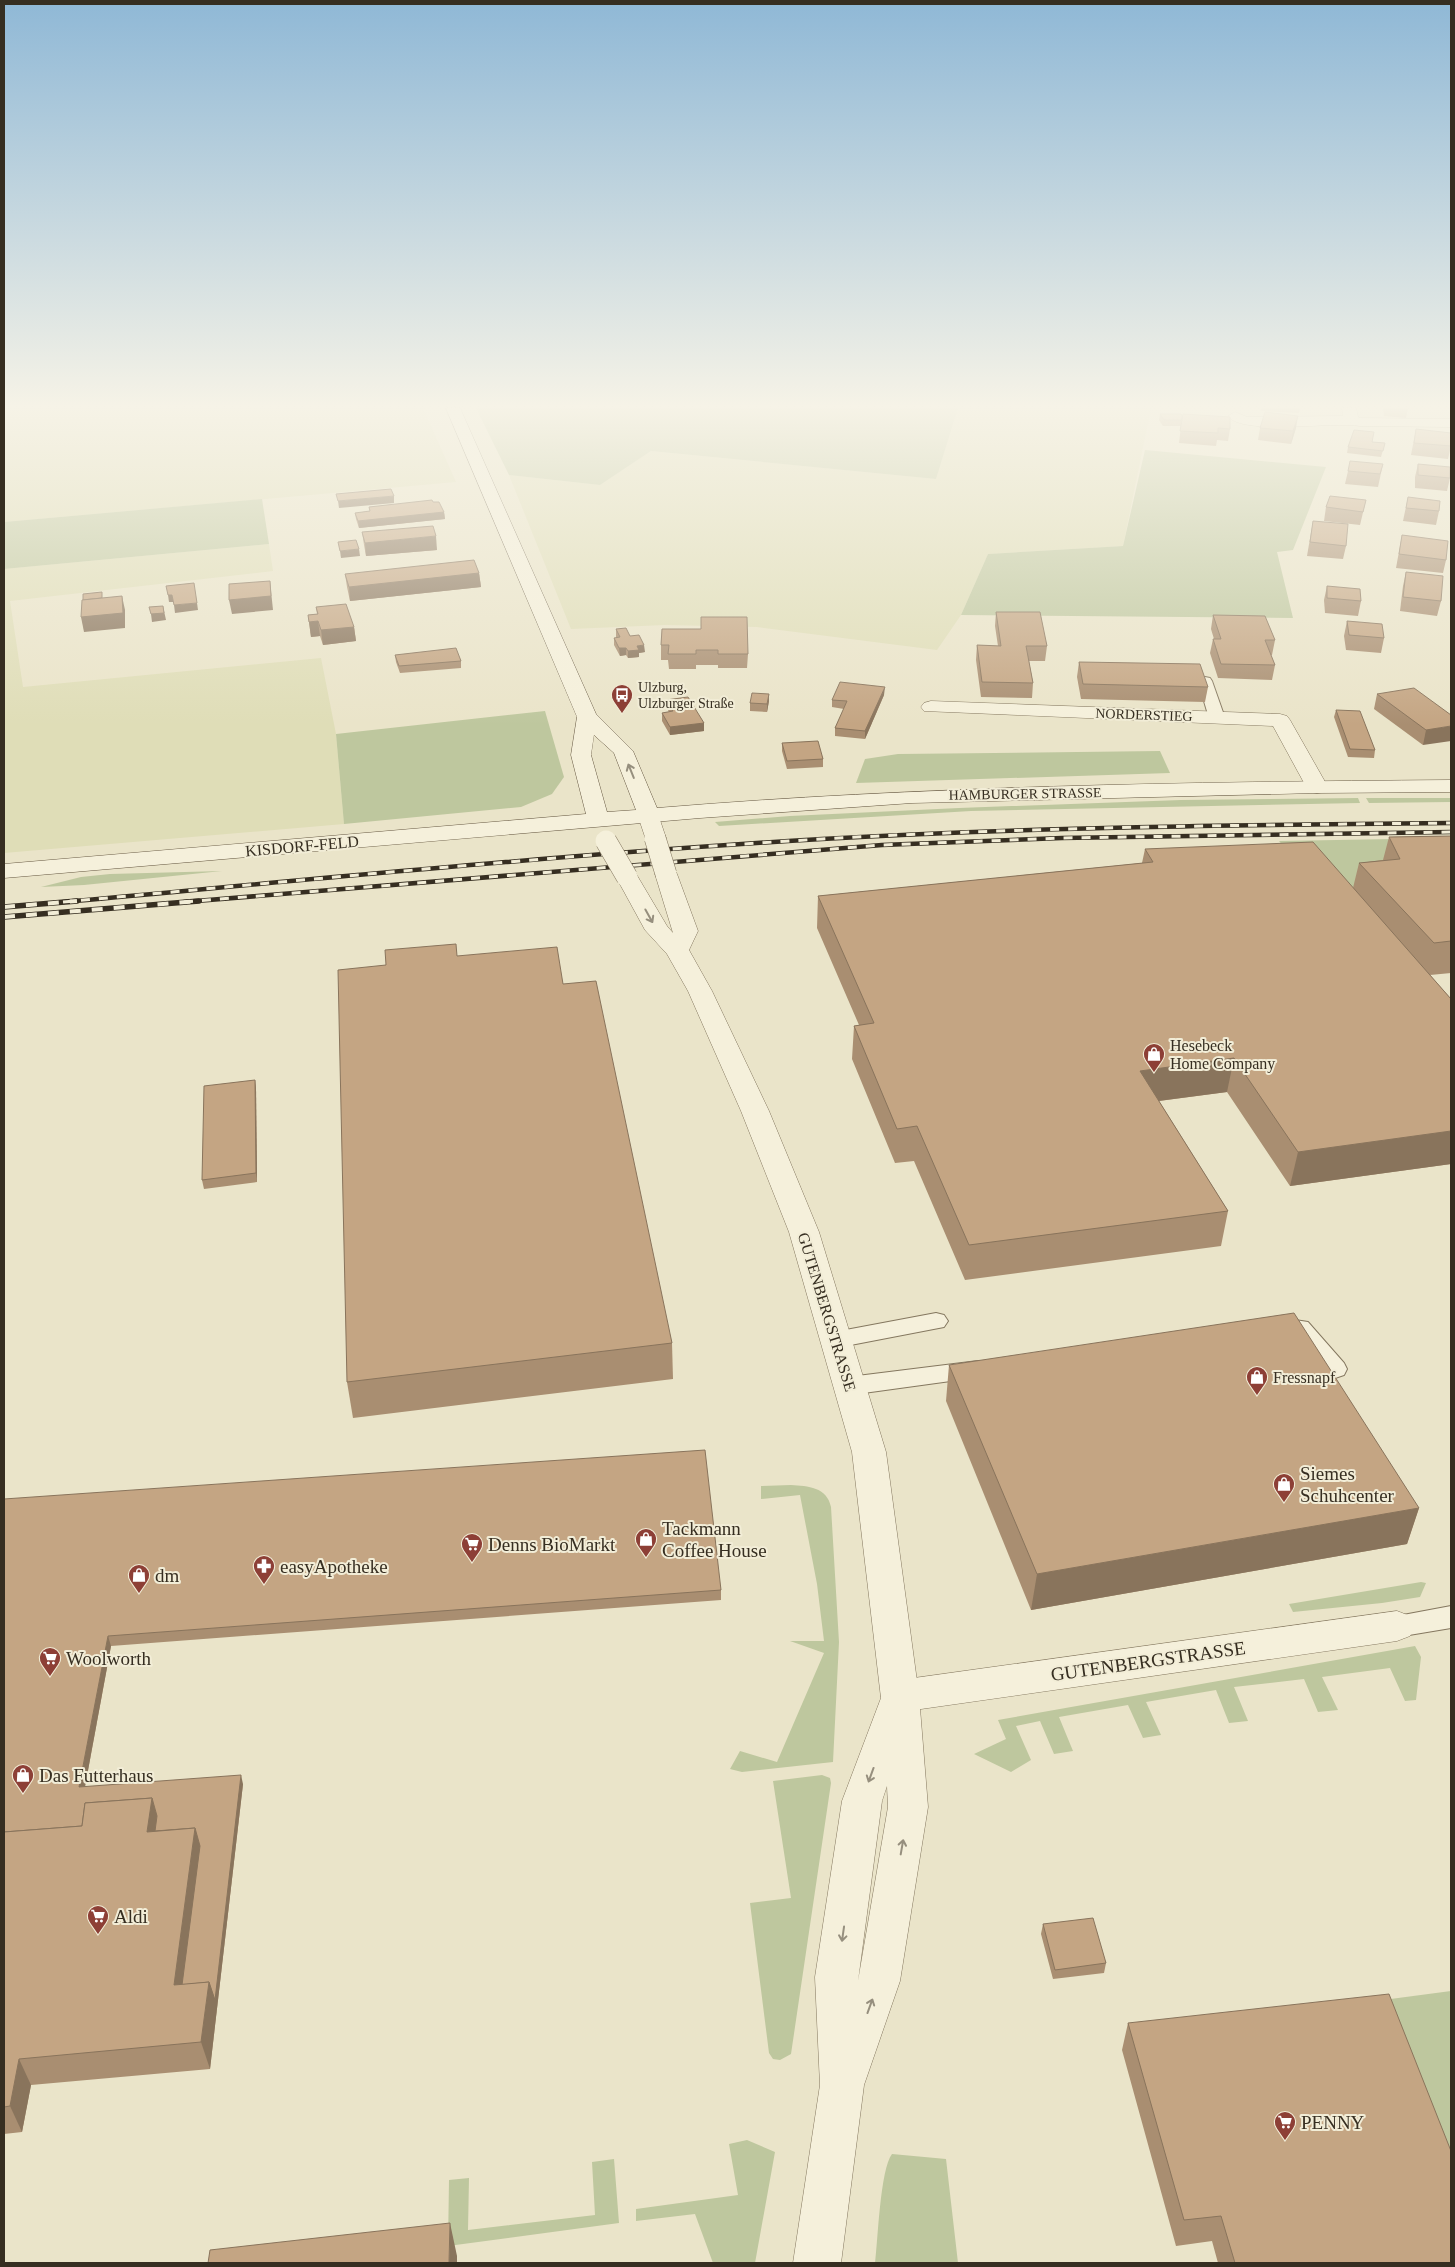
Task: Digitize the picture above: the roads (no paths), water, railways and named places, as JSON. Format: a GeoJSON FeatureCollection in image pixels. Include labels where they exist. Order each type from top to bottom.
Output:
{"type":"FeatureCollection","features":[{"type":"Feature","properties":{"kind":"main road"},"geometry":{"type":"LineString","coordinates":[[499,514],[587,717],[622,751],[649,816],[666,874],[686,931],[677,950]]}},
{"type":"Feature","properties":{"kind":"main road","name":"NORDERSTIEG"},"geometry":{"type":"LineString","coordinates":[[931,707],[1280,720],[1317,787]]}},
{"type":"Feature","properties":{"kind":"main road","name":"GUTENBERGSTRASSE"},"geometry":{"type":"LineString","coordinates":[[587,717],[581,755],[587,783],[603,831],[657,930],[677,950],[700,991],[755,1111],[804,1232],[869,1452],[900,1696],[908,1807],[879,1981],[842,2085],[817,2263]]}},
{"type":"Feature","properties":{"kind":"main road","name":"HAMBURGER STRASSE"},"geometry":{"type":"LineString","coordinates":[[603,831],[649,816],[912,797],[1317,787],[1451,786]]}},
{"type":"Feature","properties":{"kind":"main road","name":"KISDORF-FELD"},"geometry":{"type":"LineString","coordinates":[[4,871],[603,831]]}},
{"type":"Feature","properties":{"kind":"main road","name":"GUTENBERGSTRASSE"},"geometry":{"type":"LineString","coordinates":[[900,1696],[1397,1626]]}},
{"type":"Feature","properties":{"kind":"lane"},"geometry":{"type":"LineString","coordinates":[[1205,681],[1217,718]]}},
{"type":"Feature","properties":{"kind":"lane"},"geometry":{"type":"LineString","coordinates":[[835,1340],[936,1321]]}},
{"type":"Feature","properties":{"kind":"lane"},"geometry":{"type":"LineString","coordinates":[[1270,1332],[1300,1328],[1335,1369]]}},
{"type":"Feature","properties":{"kind":"lane"},"geometry":{"type":"LineString","coordinates":[[849,1386],[996,1367]]}},
{"type":"Feature","properties":{"kind":"lane"},"geometry":{"type":"LineString","coordinates":[[1397,1626],[1451,1617]]}},
{"type":"Feature","properties":{"kind":"railway"},"geometry":{"type":"LineString","coordinates":[[63,902],[537,859],[822,839],[1058,829],[1451,823]]}},
{"type":"Feature","properties":{"kind":"railway"},"geometry":{"type":"LineString","coordinates":[[184,902],[882,845],[1062,838],[1451,832]]}},
{"type":"Feature","properties":{"kind":"railway"},"geometry":{"type":"LineString","coordinates":[[4,907],[77,901]]}},
{"type":"Feature","properties":{"kind":"railway"},"geometry":{"type":"LineString","coordinates":[[4,917],[199,901]]}},
{"type":"Feature","properties":{"kind":"place","name":"Ulzburg, Ulzburger Straße"},"geometry":{"type":"Point","coordinates":[622,714]}},
{"type":"Feature","properties":{"kind":"place","name":"Hesebeck Home Company"},"geometry":{"type":"Point","coordinates":[1154,1073]}},
{"type":"Feature","properties":{"kind":"place","name":"Fressnapf"},"geometry":{"type":"Point","coordinates":[1257,1396]}},
{"type":"Feature","properties":{"kind":"place","name":"Siemes Schuhcenter"},"geometry":{"type":"Point","coordinates":[1284,1503]}},
{"type":"Feature","properties":{"kind":"place","name":"Tackmann Coffee House"},"geometry":{"type":"Point","coordinates":[646,1558]}},
{"type":"Feature","properties":{"kind":"place","name":"Denns BioMarkt"},"geometry":{"type":"Point","coordinates":[472,1563]}},
{"type":"Feature","properties":{"kind":"place","name":"easyApotheke"},"geometry":{"type":"Point","coordinates":[264,1585]}},
{"type":"Feature","properties":{"kind":"place","name":"dm"},"geometry":{"type":"Point","coordinates":[139,1594]}},
{"type":"Feature","properties":{"kind":"place","name":"Woolworth"},"geometry":{"type":"Point","coordinates":[50,1677]}},
{"type":"Feature","properties":{"kind":"place","name":"Das Futterhaus"},"geometry":{"type":"Point","coordinates":[23,1794]}},
{"type":"Feature","properties":{"kind":"place","name":"Aldi"},"geometry":{"type":"Point","coordinates":[98,1935]}},
{"type":"Feature","properties":{"kind":"place","name":"PENNY"},"geometry":{"type":"Point","coordinates":[1285,2141]}}]}
